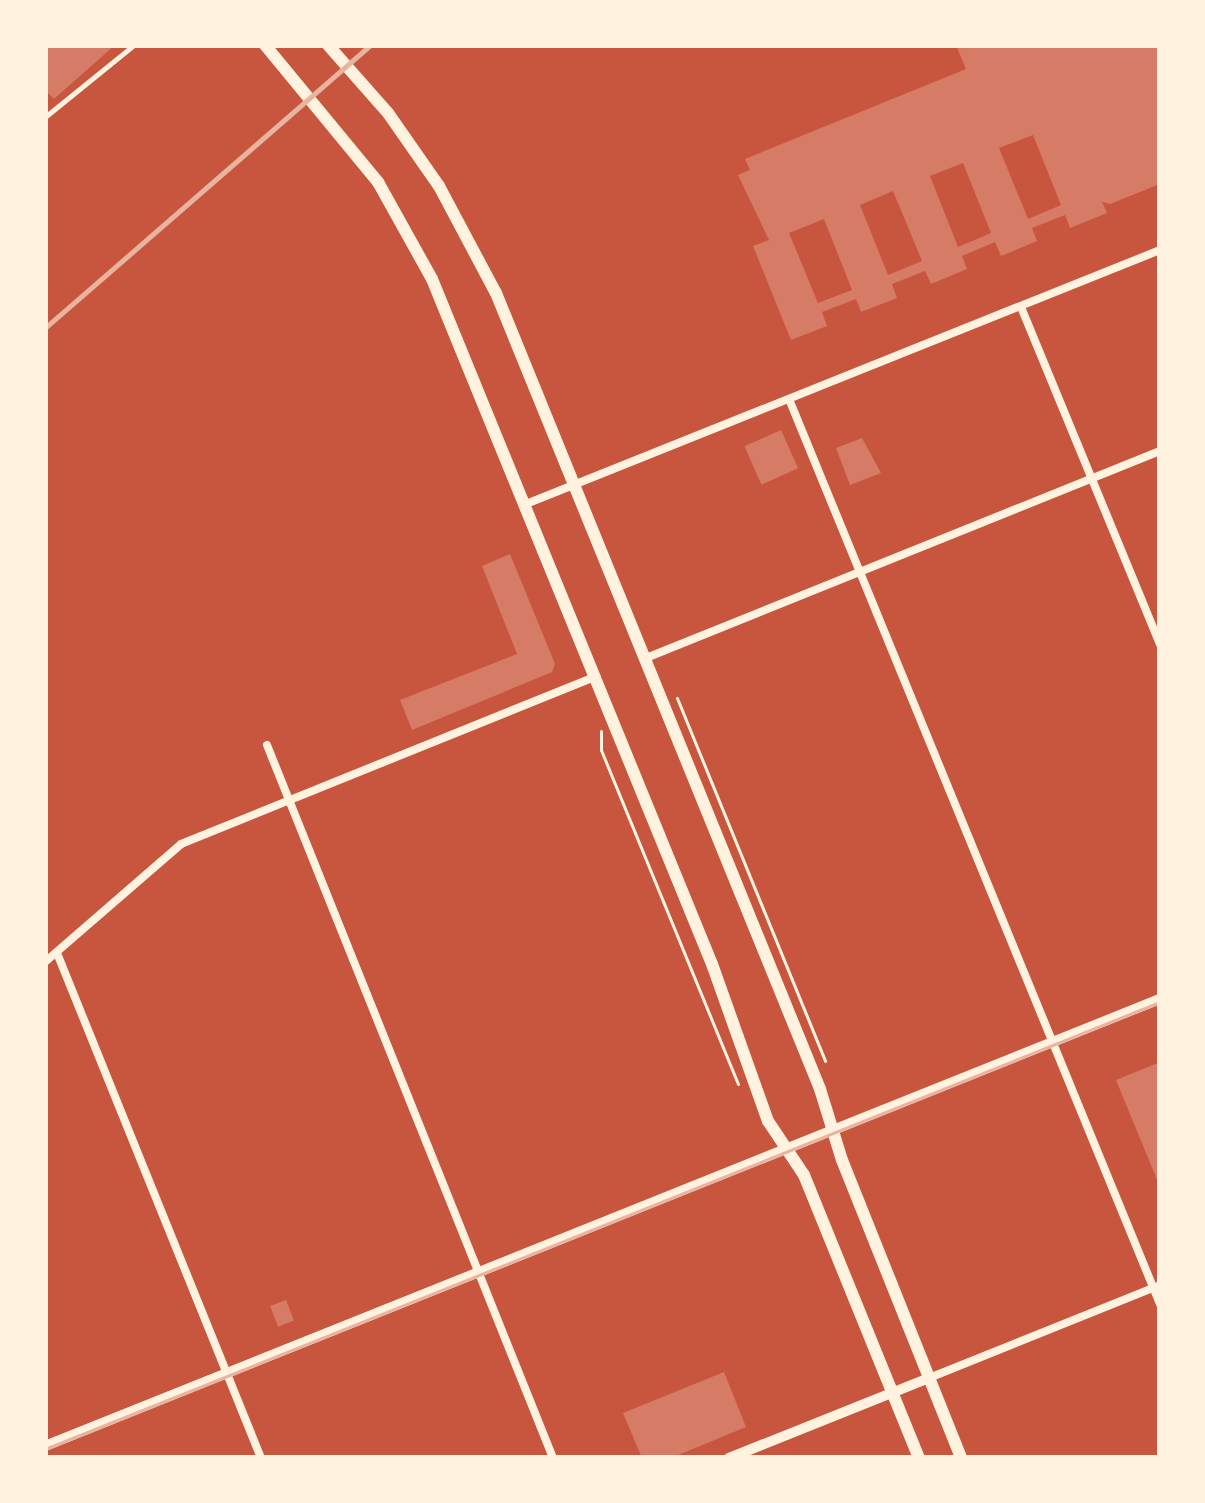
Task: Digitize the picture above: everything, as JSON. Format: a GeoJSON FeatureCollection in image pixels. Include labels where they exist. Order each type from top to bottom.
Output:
{"type":"FeatureCollection","features":[{"type":"Feature","properties":{"kind":"main road"},"geometry":{"type":"LineString","coordinates":[[265,45],[325,112],[378,182],[419,253],[712,964],[768,1121],[804,1175],[919,1458]]}},
{"type":"Feature","properties":{"kind":"main road"},"geometry":{"type":"LineString","coordinates":[[328,45],[418,156],[466,233],[577,485],[961,1458]]}},
{"type":"Feature","properties":{"kind":"street"},"geometry":{"type":"LineString","coordinates":[[526,504],[1160,250]]}},
{"type":"Feature","properties":{"kind":"street"},"geometry":{"type":"LineString","coordinates":[[1022,307],[1160,645]]}},
{"type":"Feature","properties":{"kind":"street"},"geometry":{"type":"LineString","coordinates":[[789,399],[1052,1043],[1157,1286],[1160,1304]]}},
{"type":"Feature","properties":{"kind":"street"},"geometry":{"type":"LineString","coordinates":[[646,658],[1160,451]]}},
{"type":"Feature","properties":{"kind":"street"},"geometry":{"type":"LineString","coordinates":[[45,962],[182,844],[596,676]]}},
{"type":"Feature","properties":{"kind":"street"},"geometry":{"type":"LineString","coordinates":[[267,745],[553,1458]]}},
{"type":"Feature","properties":{"kind":"street"},"geometry":{"type":"LineString","coordinates":[[57,952],[261,1458]]}},
{"type":"Feature","properties":{"kind":"street"},"geometry":{"type":"LineString","coordinates":[[45,1446],[1160,999]]}},
{"type":"Feature","properties":{"kind":"street"},"geometry":{"type":"LineString","coordinates":[[729,1458],[1157,1286]]}},
{"type":"Feature","properties":{"kind":"lane"},"geometry":{"type":"LineString","coordinates":[[45,117],[134,45]]}},
{"type":"Feature","properties":{"kind":"path"},"geometry":{"type":"LineString","coordinates":[[685,711],[825,1058],[824,1073]]}},
{"type":"Feature","properties":{"kind":"path"},"geometry":{"type":"LineString","coordinates":[[601,750],[731,1076]]}},
{"type":"Feature","properties":{"kind":"building"},"geometry":{"type":"Polygon","coordinates":[[[45,45],[115,45],[54,99],[45,90],[45,45]]]}},
{"type":"Feature","properties":{"kind":"building"},"geometry":{"type":"Polygon","coordinates":[[[956,45],[1158,45],[1160,184],[1110,204],[1102,202],[1107,213],[1070,228],[1065,215],[1032,228],[1037,241],[1001,256],[995,242],[962,256],[967,269],[931,284],[925,271],[892,284],[897,298],[861,312],[856,299],[822,312],[827,326],[791,340],[753,246],[769,240],[738,175],[750,170],[745,159],[966,69],[956,45]],[[1033,135],[999,148],[1028,219],[1061,205],[1033,135]],[[963,163],[930,176],[958,247],[991,233],[963,163]],[[893,191],[860,205],[888,275],[922,261],[893,191]],[[824,219],[789,233],[818,303],[852,290],[824,219]]]}},
{"type":"Feature","properties":{"kind":"building"},"geometry":{"type":"Polygon","coordinates":[[[781,430],[798,468],[762,485],[744,446],[781,430]]]}},
{"type":"Feature","properties":{"kind":"building"},"geometry":{"type":"Polygon","coordinates":[[[862,438],[881,473],[850,485],[836,448],[862,438]]]}},
{"type":"Feature","properties":{"kind":"building"},"geometry":{"type":"Polygon","coordinates":[[[510,554],[555,664],[552,672],[412,730],[400,700],[517,654],[482,566],[510,554]]]}},
{"type":"Feature","properties":{"kind":"building"},"geometry":{"type":"Polygon","coordinates":[[[1160,1062],[1160,1187],[1116,1080],[1160,1062]]]}},
{"type":"Feature","properties":{"kind":"building"},"geometry":{"type":"Polygon","coordinates":[[[286,1300],[294,1321],[278,1327],[270,1306],[286,1300]]]}},
{"type":"Feature","properties":{"kind":"building"},"geometry":{"type":"Polygon","coordinates":[[[724,1372],[746,1427],[671,1458],[642,1458],[623,1413],[724,1372]]]}},
{"type":"Feature","properties":{"kind":"tram line"},"geometry":{"type":"LineString","coordinates":[[45,1449],[1160,1002]]}},
{"type":"Feature","properties":{"kind":"railway"},"geometry":{"type":"LineString","coordinates":[[45,328],[371,45]]}}]}
